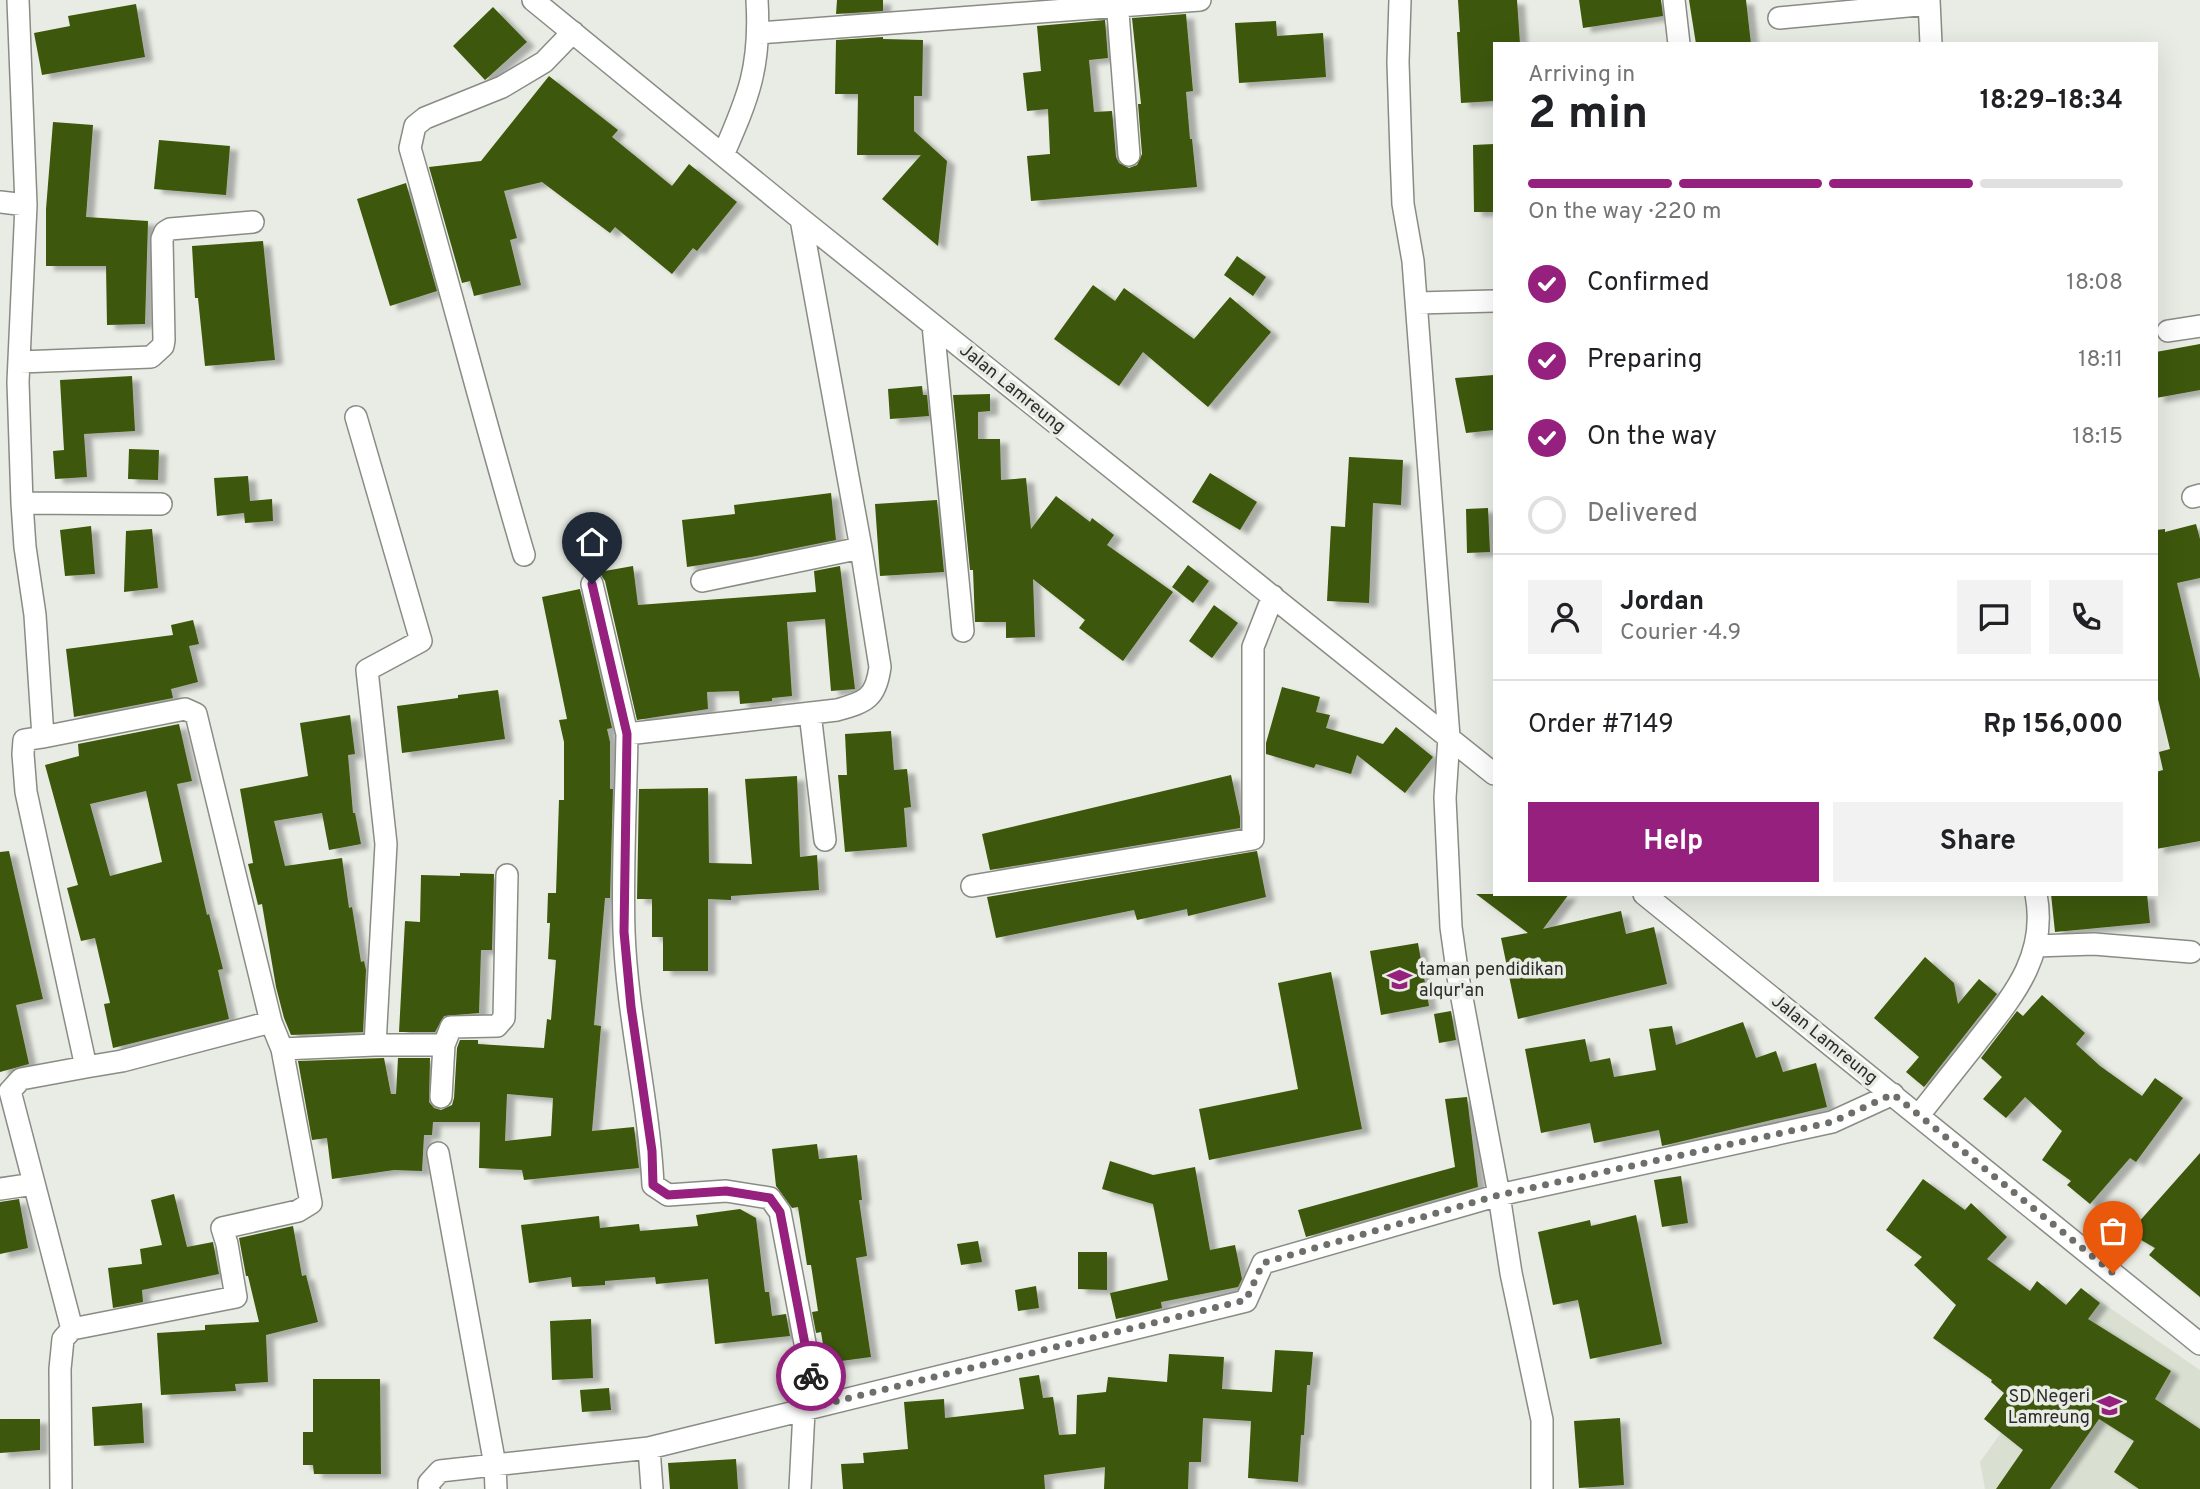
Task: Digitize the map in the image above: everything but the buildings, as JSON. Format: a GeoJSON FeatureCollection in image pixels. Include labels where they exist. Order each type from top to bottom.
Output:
{"type":"FeatureCollection","features":[{"type":"Feature","properties":{"kind":"street"},"geometry":{"type":"LineString","coordinates":[[18,0],[26,205],[13,375],[25,547],[35,615],[43,737]]}},
{"type":"Feature","properties":{"kind":"street","name":"Jalan Lamreung"},"geometry":{"type":"LineString","coordinates":[[533,0],[801,219],[1493,773]]}},
{"type":"Feature","properties":{"kind":"street"},"geometry":{"type":"LineString","coordinates":[[723,155],[747,100],[757,58],[757,0]]}},
{"type":"Feature","properties":{"kind":"street"},"geometry":{"type":"LineString","coordinates":[[759,33],[1117,3],[1200,0]]}},
{"type":"Feature","properties":{"kind":"street"},"geometry":{"type":"LineString","coordinates":[[1400,0],[1398,62],[1404,204],[1417,303],[1449,737],[1445,798],[1451,927],[1511,1273],[1542,1420],[1542,1489]]}},
{"type":"Feature","properties":{"kind":"street"},"geometry":{"type":"LineString","coordinates":[[1674,0],[1679,42]]}},
{"type":"Feature","properties":{"kind":"street"},"geometry":{"type":"LineString","coordinates":[[1779,18],[1929,2],[1931,42]]}},
{"type":"Feature","properties":{"kind":"street"},"geometry":{"type":"LineString","coordinates":[[1117,3],[1129,155]]}},
{"type":"Feature","properties":{"kind":"street"},"geometry":{"type":"LineString","coordinates":[[524,555],[482,414],[451,289],[410,148],[415,126],[425,118],[502,87],[544,62],[573,32]]}},
{"type":"Feature","properties":{"kind":"street"},"geometry":{"type":"LineString","coordinates":[[0,202],[26,205]]}},
{"type":"Feature","properties":{"kind":"street"},"geometry":{"type":"LineString","coordinates":[[627,734],[810,713],[857,704],[872,695],[878,682],[880,667],[861,548],[801,219]]}},
{"type":"Feature","properties":{"kind":"street"},"geometry":{"type":"LineString","coordinates":[[13,375],[156,355],[164,340],[162,239],[165,232],[170,229],[253,222]]}},
{"type":"Feature","properties":{"kind":"street"},"geometry":{"type":"LineString","coordinates":[[1417,303],[1493,302]]}},
{"type":"Feature","properties":{"kind":"street"},"geometry":{"type":"LineString","coordinates":[[933,325],[963,631]]}},
{"type":"Feature","properties":{"kind":"street"},"geometry":{"type":"LineString","coordinates":[[2168,331],[2200,326]]}},
{"type":"Feature","properties":{"kind":"street"},"geometry":{"type":"LineString","coordinates":[[356,417],[421,641],[367,670],[386,833],[375,1045]]}},
{"type":"Feature","properties":{"kind":"street"},"geometry":{"type":"LineString","coordinates":[[22,503],[161,504]]}},
{"type":"Feature","properties":{"kind":"street"},"geometry":{"type":"LineString","coordinates":[[702,581],[861,548]]}},
{"type":"Feature","properties":{"kind":"street"},"geometry":{"type":"LineString","coordinates":[[592,584],[627,734],[624,932],[631,1007],[652,1151],[653,1185],[668,1195],[726,1191],[770,1198],[780,1212],[811,1408],[800,1489]]}},
{"type":"Feature","properties":{"kind":"street"},"geometry":{"type":"LineString","coordinates":[[972,886],[1253,839],[1253,648],[1273,596]]}},
{"type":"Feature","properties":{"kind":"street"},"geometry":{"type":"LineString","coordinates":[[61,1489],[63,1339],[72,1329],[236,1297],[228,1244],[222,1228],[298,1211],[311,1203],[282,1049],[271,1022],[196,714],[186,709],[24,740],[26,792],[86,1067]]}},
{"type":"Feature","properties":{"kind":"street"},"geometry":{"type":"LineString","coordinates":[[810,713],[825,840]]}},
{"type":"Feature","properties":{"kind":"street"},"geometry":{"type":"LineString","coordinates":[[441,1097],[444,1045],[452,1027],[497,1026],[504,1018],[507,875]]}},
{"type":"Feature","properties":{"kind":"street","name":"Jalan Lamreung"},"geometry":{"type":"LineString","coordinates":[[1646,896],[2200,1344]]}},
{"type":"Feature","properties":{"kind":"street"},"geometry":{"type":"LineString","coordinates":[[1919,1115],[2016,993],[2035,946],[2040,913],[2036,896]]}},
{"type":"Feature","properties":{"kind":"street"},"geometry":{"type":"LineString","coordinates":[[2035,946],[2094,944],[2191,951]]}},
{"type":"Feature","properties":{"kind":"street"},"geometry":{"type":"LineString","coordinates":[[72,1329],[9,1091],[21,1079],[121,1061],[271,1022]]}},
{"type":"Feature","properties":{"kind":"street"},"geometry":{"type":"LineString","coordinates":[[282,1049],[444,1045]]}},
{"type":"Feature","properties":{"kind":"street"},"geometry":{"type":"LineString","coordinates":[[429,1489],[429,1483],[440,1471],[649,1448],[1246,1300],[1263,1263],[1499,1195],[1832,1122],[1893,1094]]}},
{"type":"Feature","properties":{"kind":"street"},"geometry":{"type":"LineString","coordinates":[[438,1153],[495,1465],[496,1489]]}},
{"type":"Feature","properties":{"kind":"street"},"geometry":{"type":"LineString","coordinates":[[0,1189],[34,1184]]}},
{"type":"Feature","properties":{"kind":"street"},"geometry":{"type":"LineString","coordinates":[[649,1448],[653,1489]]}},
{"type":"Feature","properties":{"kind":"shaded area","name":"SD Negeri Lamreung"},"geometry":{"type":"Polygon","coordinates":[[[2097,1299],[2200,1370],[2200,1442],[2168,1489],[1985,1489],[1980,1462],[2097,1299]]]}},
{"type":"Feature","properties":{"kind":"way so far"},"geometry":{"type":"LineString","coordinates":[[811,1376],[817,1406],[1246,1300],[1263,1263],[1499,1195],[1832,1122],[1893,1094],[2113,1273]]}},
{"type":"Feature","properties":{"kind":"place","name":"taman pendidikan alqur'an"},"geometry":{"type":"Point","coordinates":[1399,979]}},
{"type":"Feature","properties":{"kind":"place","name":"SD Negeri Lamreung"},"geometry":{"type":"Point","coordinates":[2110,1406]}},
{"type":"Feature","properties":{"kind":"route"},"geometry":{"type":"LineString","coordinates":[[592,584],[627,734],[624,932],[631,1007],[652,1151],[653,1185],[668,1195],[726,1191],[770,1198],[780,1212],[811,1376]]}}]}
